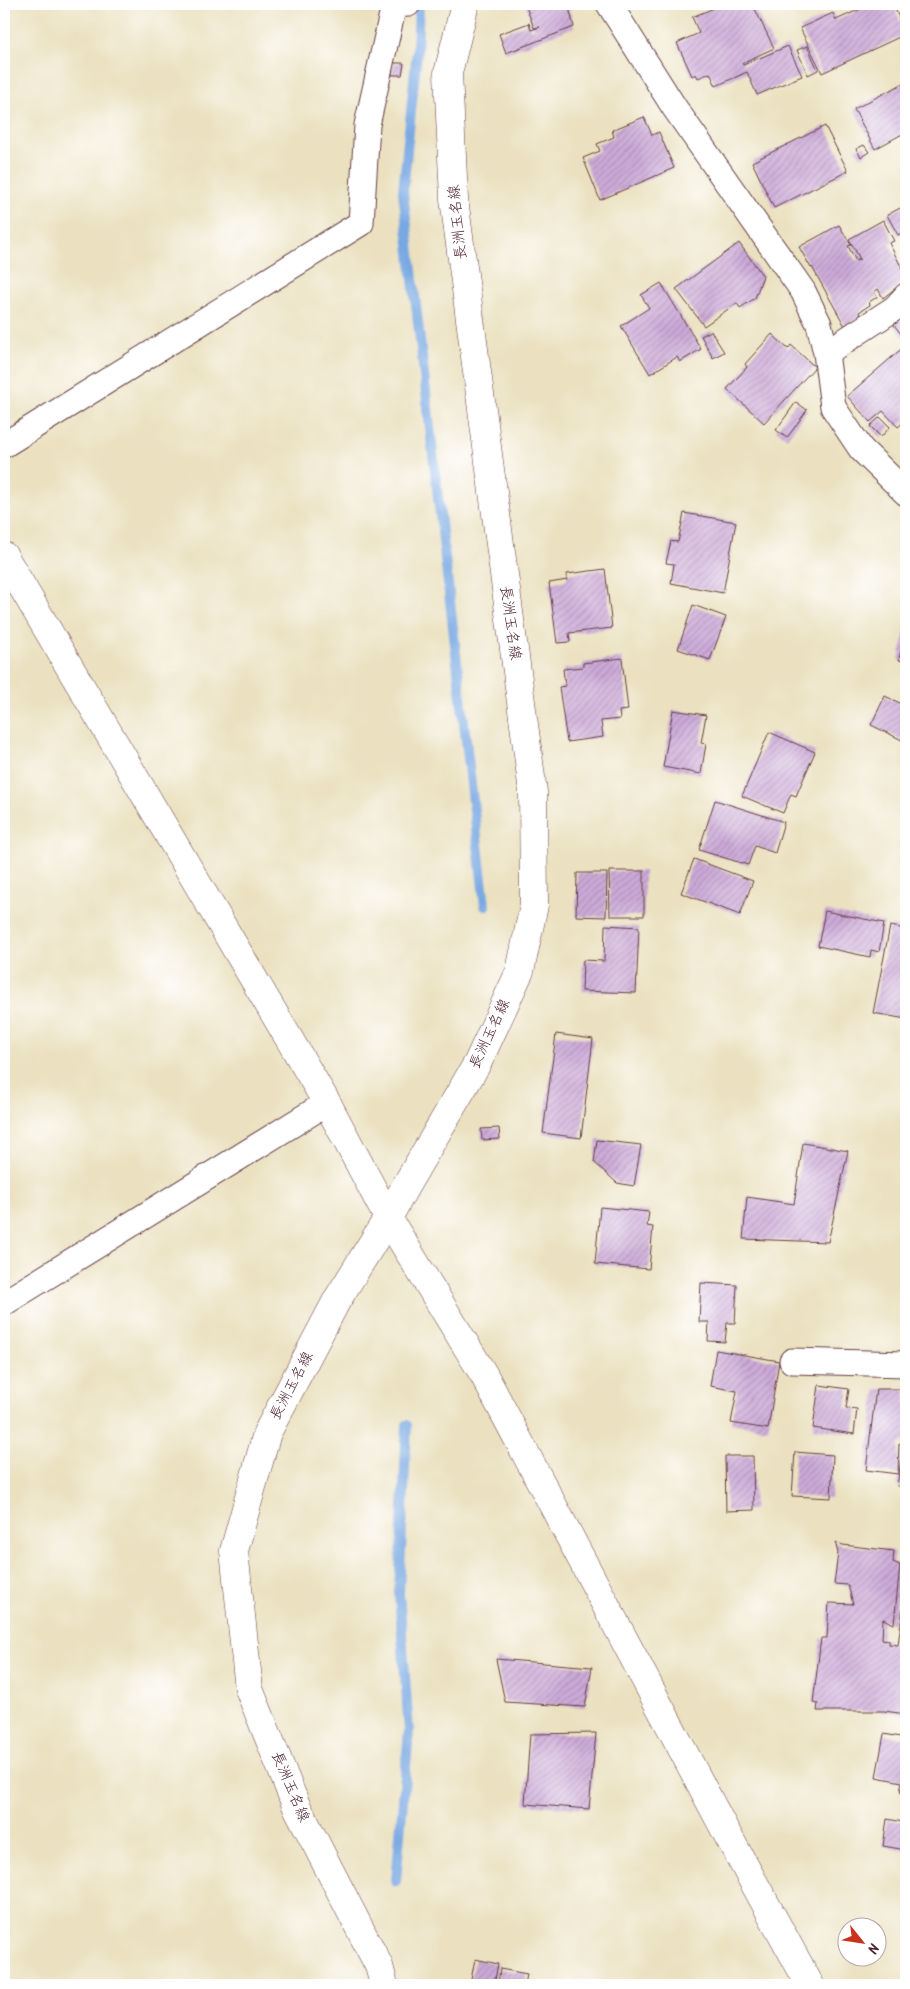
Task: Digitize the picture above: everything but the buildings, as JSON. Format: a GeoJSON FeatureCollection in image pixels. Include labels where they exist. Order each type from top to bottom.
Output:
{"type":"FeatureCollection","features":[{"type":"Feature","properties":{"kind":"main road","name":"長洲玉名線"},"geometry":{"type":"LineString","coordinates":[[384,1985],[379,1966],[296,1805],[249,1689],[234,1551],[267,1433],[337,1300],[388,1218],[482,1054],[520,971],[534,905],[533,792],[454,199],[448,73],[465,4]]}},
{"type":"Feature","properties":{"kind":"main road"},"geometry":{"type":"LineString","coordinates":[[4,556],[327,1103],[388,1218],[484,1375],[721,1823],[810,1985]]}},
{"type":"Feature","properties":{"kind":"street"},"geometry":{"type":"LineString","coordinates":[[4,445],[361,223],[367,125],[394,5],[407,4]]}},
{"type":"Feature","properties":{"kind":"street"},"geometry":{"type":"LineString","coordinates":[[609,4],[674,108],[803,291],[819,324],[826,353],[833,407],[861,449],[906,494]]}},
{"type":"Feature","properties":{"kind":"street"},"geometry":{"type":"LineString","coordinates":[[826,353],[895,308],[906,296]]}},
{"type":"Feature","properties":{"kind":"street"},"geometry":{"type":"LineString","coordinates":[[4,1303],[327,1103]]}},
{"type":"Feature","properties":{"kind":"street"},"geometry":{"type":"LineString","coordinates":[[792,1361],[906,1364]]}},
{"type":"Feature","properties":{"kind":"waterway"},"geometry":{"type":"LineString","coordinates":[[419,4],[417,50],[403,192],[485,906]]}},
{"type":"Feature","properties":{"kind":"waterway"},"geometry":{"type":"LineString","coordinates":[[396,1881],[409,1731],[399,1593],[407,1425]]}}]}
